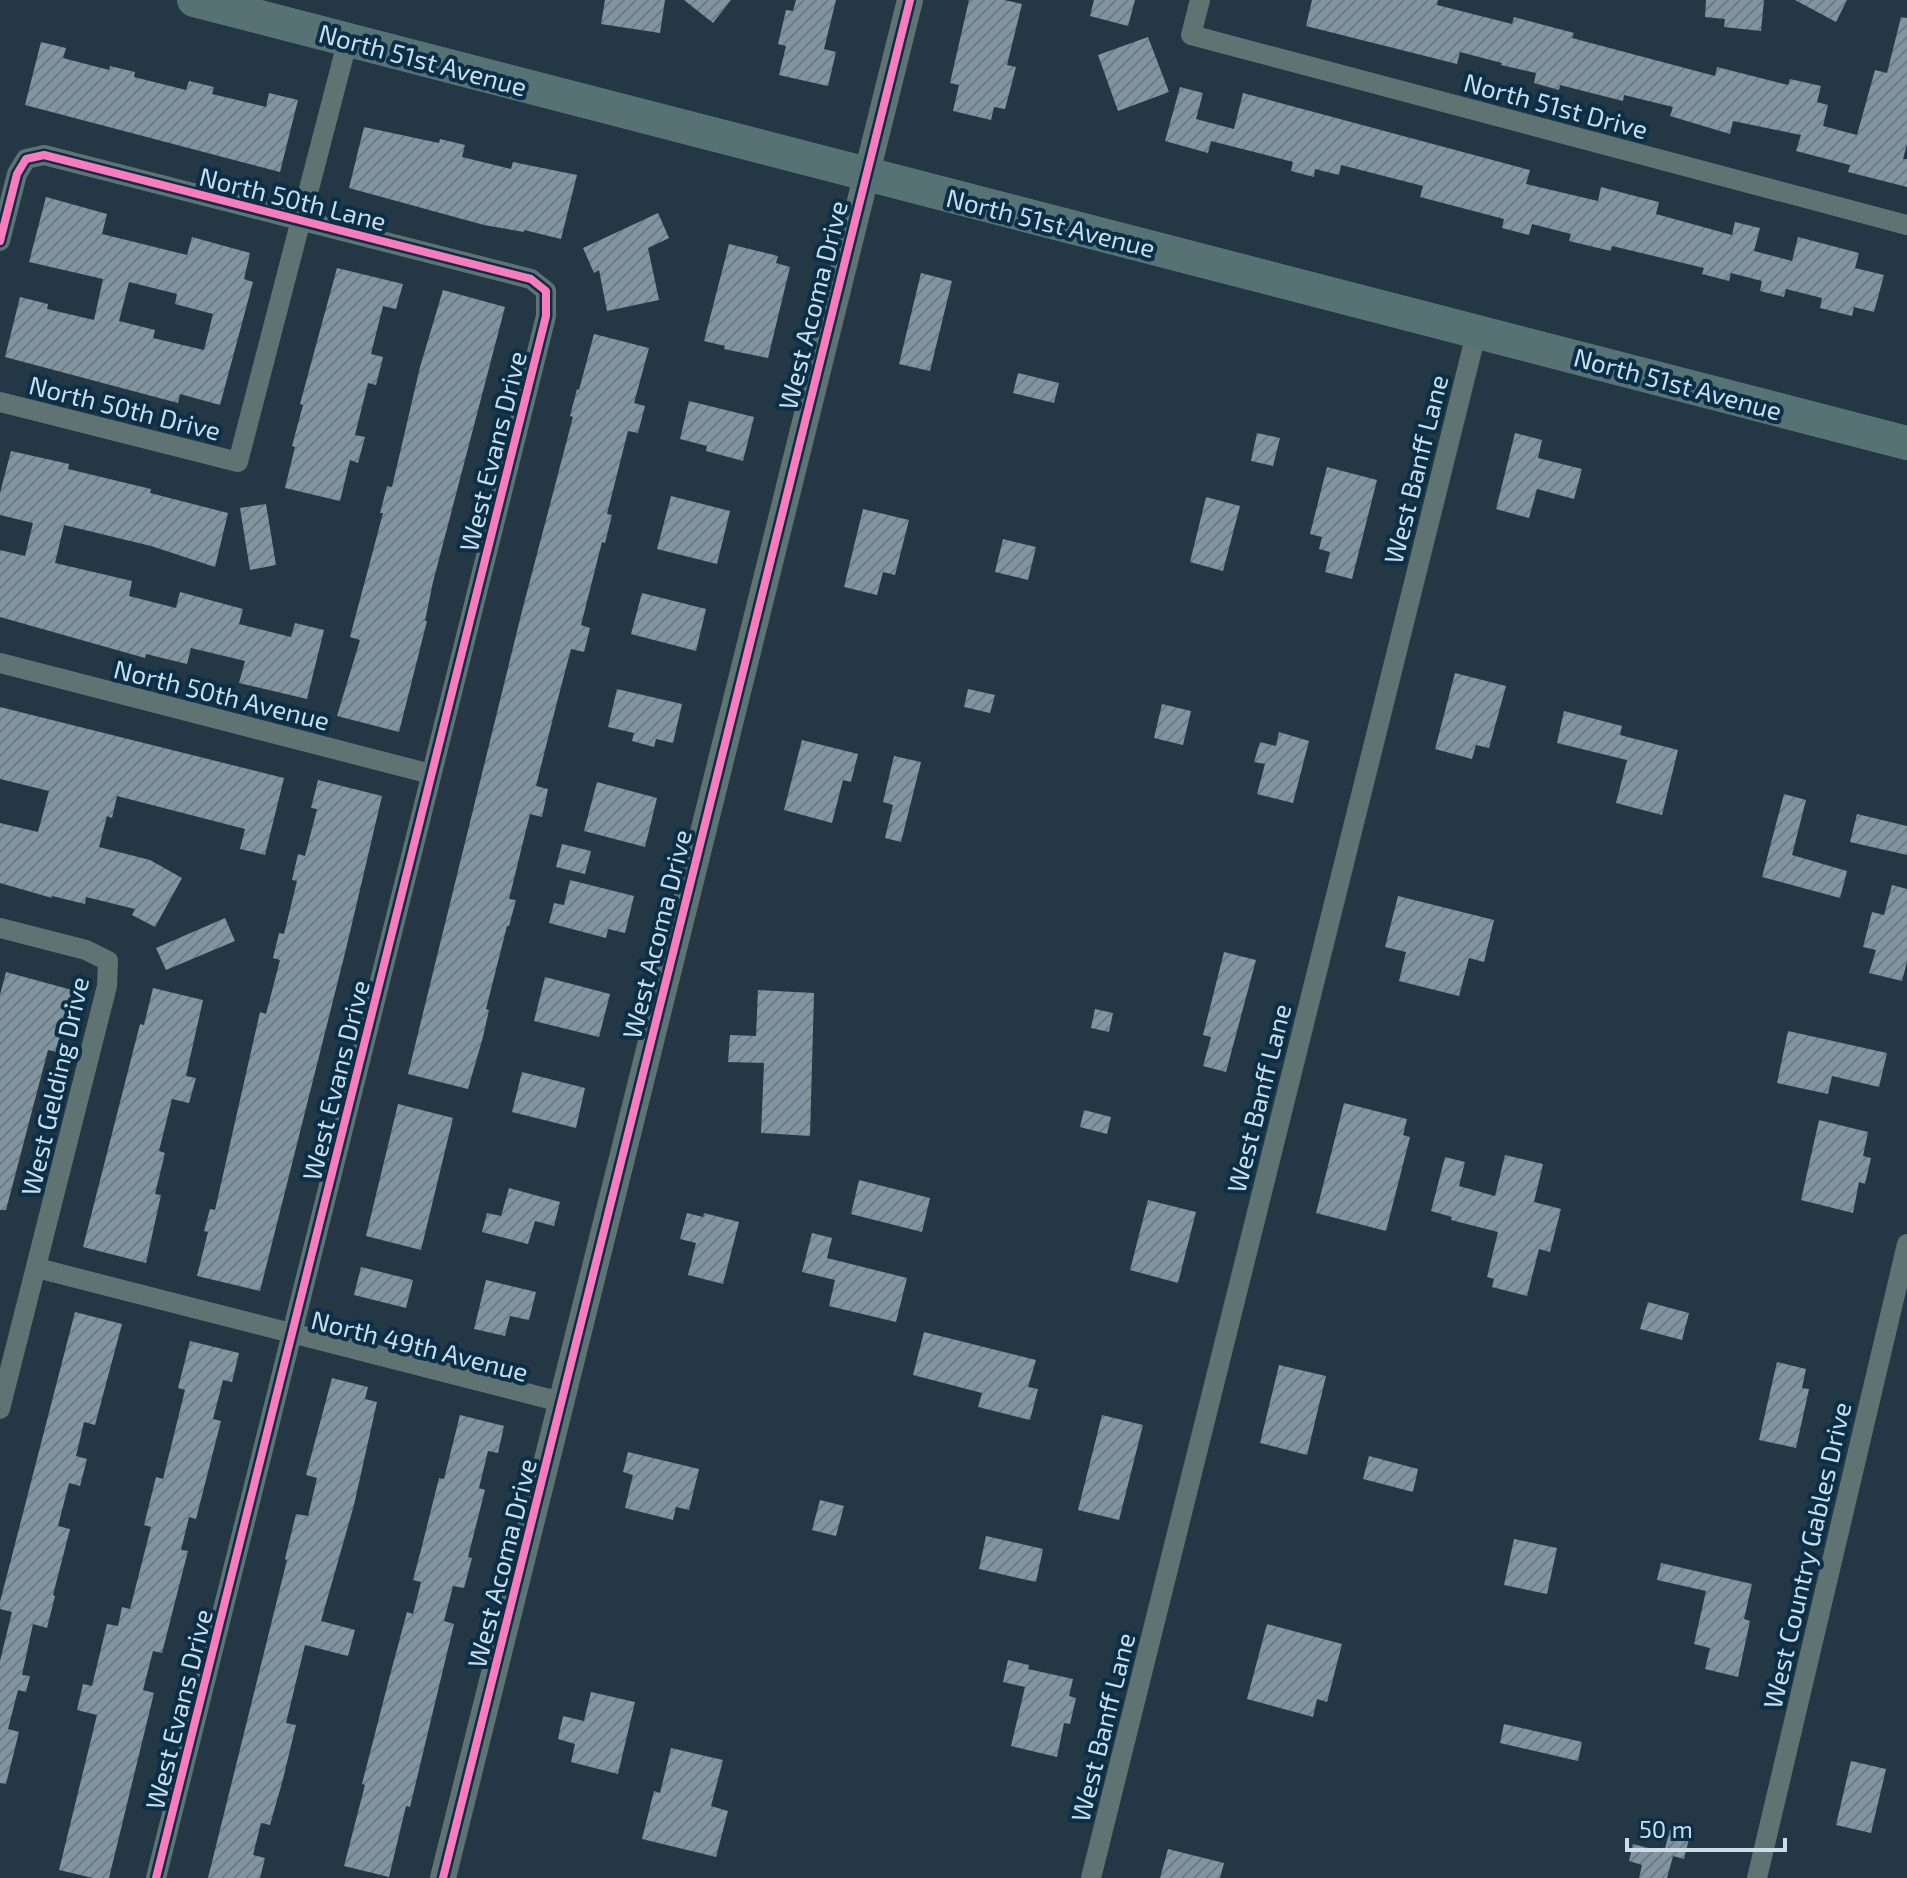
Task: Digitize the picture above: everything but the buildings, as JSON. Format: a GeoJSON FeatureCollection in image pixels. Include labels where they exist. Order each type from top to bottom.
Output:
{"type":"FeatureCollection","features":[{"type":"Feature","properties":{"kind":"main road","name":"North 51st Avenue"},"geometry":{"type":"LineString","coordinates":[[194,0],[1907,443]]}},
{"type":"Feature","properties":{"kind":"street","name":"West Acoma Drive"},"geometry":{"type":"LineString","coordinates":[[443,1878],[910,0]]}},
{"type":"Feature","properties":{"kind":"street","name":"North 51st Drive"},"geometry":{"type":"LineString","coordinates":[[1200,0],[1191,35],[1907,225]]}},
{"type":"Feature","properties":{"kind":"street"},"geometry":{"type":"LineString","coordinates":[[301,220],[348,39]]}},
{"type":"Feature","properties":{"kind":"street","name":"North 50th Lane"},"geometry":{"type":"LineString","coordinates":[[0,241],[17,174],[26,159],[44,155],[531,279],[546,291]]}},
{"type":"Feature","properties":{"kind":"street","name":"North 50th Drive"},"geometry":{"type":"LineString","coordinates":[[0,402],[238,462],[301,220]]}},
{"type":"Feature","properties":{"kind":"street","name":"West Evans Drive"},"geometry":{"type":"LineString","coordinates":[[156,1878],[546,316],[546,291]]}},
{"type":"Feature","properties":{"kind":"street","name":"West Banff Lane"},"geometry":{"type":"LineString","coordinates":[[1091,1878],[1477,330]]}},
{"type":"Feature","properties":{"kind":"street","name":"North 50th Avenue"},"geometry":{"type":"LineString","coordinates":[[0,663],[431,774]]}},
{"type":"Feature","properties":{"kind":"street","name":"West Gelding Drive"},"geometry":{"type":"LineString","coordinates":[[0,928],[86,950],[108,961],[107,986],[0,1409]]}},
{"type":"Feature","properties":{"kind":"street","name":"West Country Gables Drive"},"geometry":{"type":"LineString","coordinates":[[1757,1878],[1907,1244]]}},
{"type":"Feature","properties":{"kind":"street","name":"North 49th Avenue"},"geometry":{"type":"LineString","coordinates":[[37,1268],[561,1402]]}},
{"type":"Feature","properties":{"kind":"cycle path"},"geometry":{"type":"LineString","coordinates":[[443,1878],[910,0]]}},
{"type":"Feature","properties":{"kind":"cycle path"},"geometry":{"type":"LineString","coordinates":[[0,241],[17,174],[26,159],[44,155],[531,279],[546,291],[546,316],[156,1878]]}}]}
